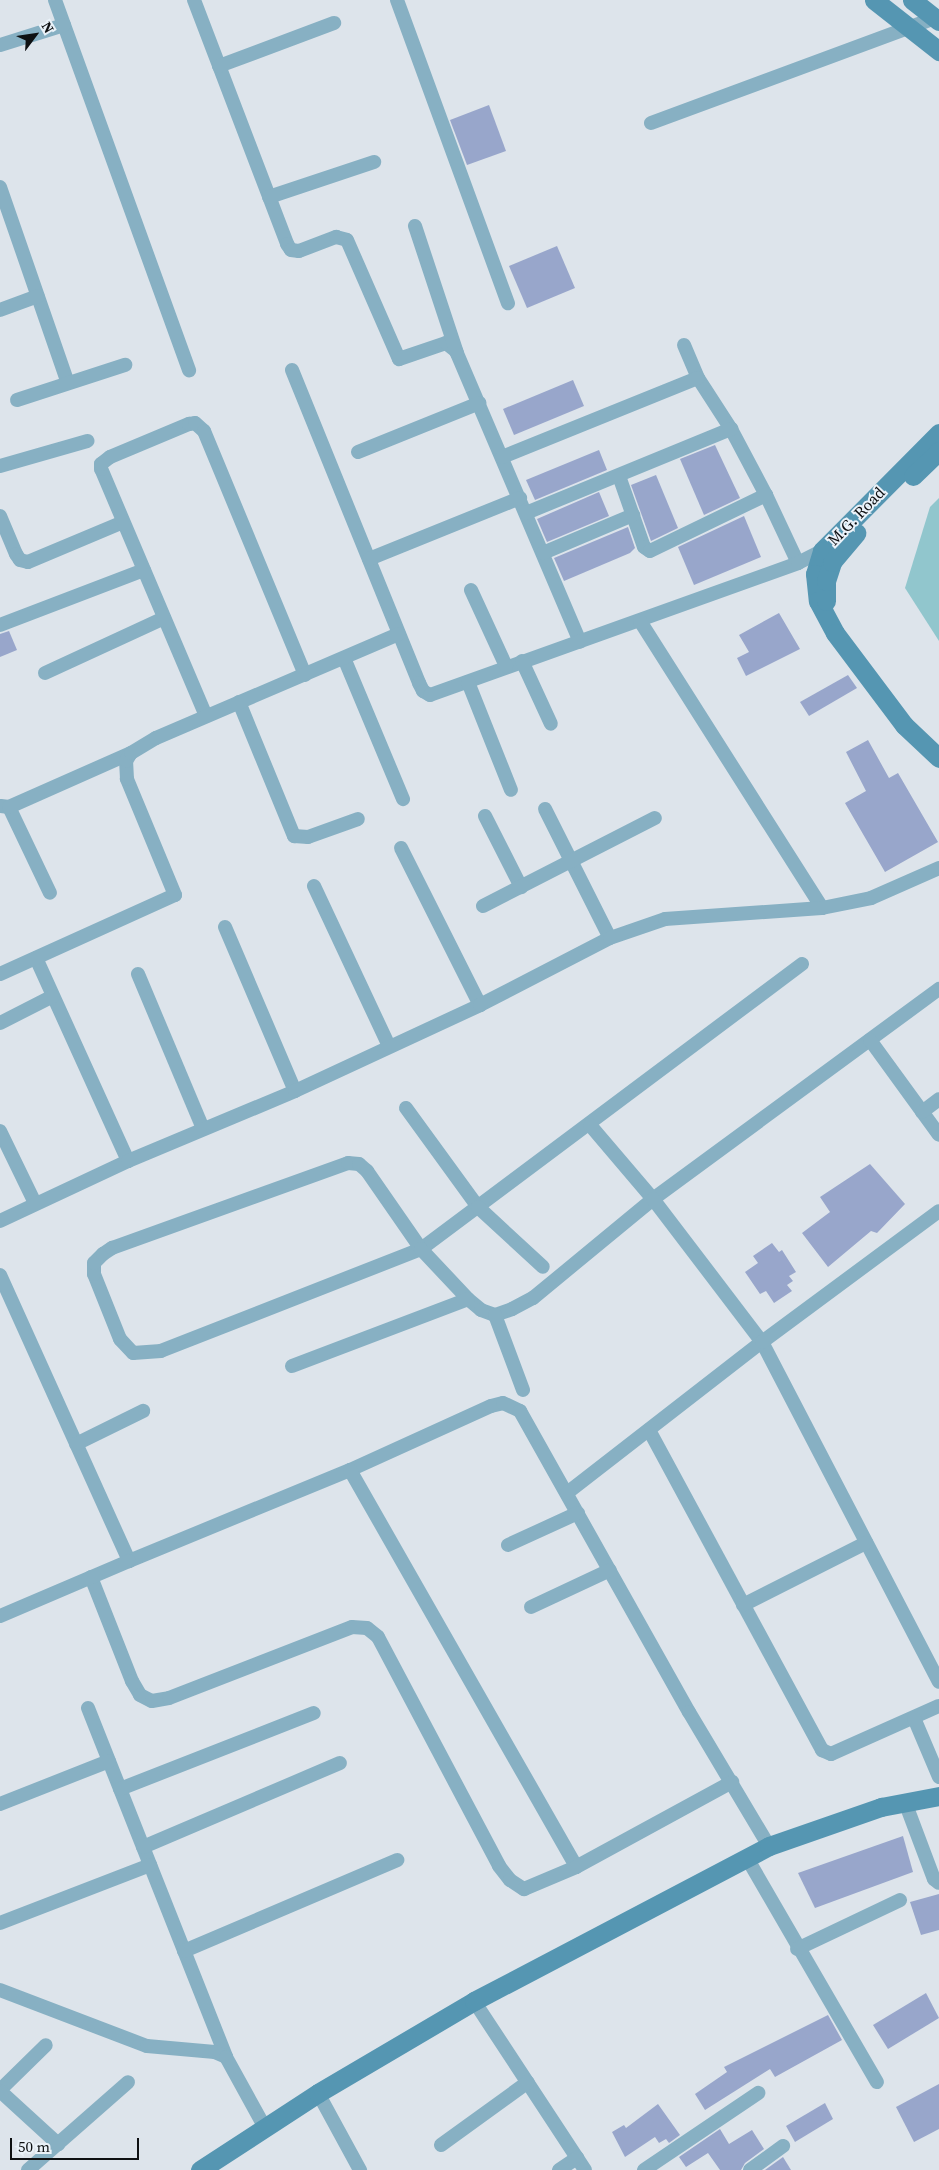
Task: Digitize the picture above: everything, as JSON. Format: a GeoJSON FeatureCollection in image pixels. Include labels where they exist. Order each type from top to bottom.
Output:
{"type":"FeatureCollection","features":[{"type":"Feature","properties":{"kind":"main road"},"geometry":{"type":"LineString","coordinates":[[874,0],[939,51]]}},
{"type":"Feature","properties":{"kind":"main road"},"geometry":{"type":"LineString","coordinates":[[912,0],[937,19]]}},
{"type":"Feature","properties":{"kind":"main road","name":"M.G. Road"},"geometry":{"type":"LineString","coordinates":[[939,432],[822,551],[815,574],[818,601],[826,617],[865,676],[899,718],[939,758]]}},
{"type":"Feature","properties":{"kind":"main road"},"geometry":{"type":"LineString","coordinates":[[826,617],[826,581],[832,562],[887,500],[939,451]]}},
{"type":"Feature","properties":{"kind":"main road"},"geometry":{"type":"LineString","coordinates":[[200,2170],[264,2126],[474,2001],[770,1846],[905,1802],[939,1796]]}},
{"type":"Feature","properties":{"kind":"street"},"geometry":{"type":"LineString","coordinates":[[55,0],[189,370]]}},
{"type":"Feature","properties":{"kind":"street"},"geometry":{"type":"LineString","coordinates":[[194,0],[291,250],[336,237],[347,240],[400,359],[446,343],[458,356]]}},
{"type":"Feature","properties":{"kind":"street"},"geometry":{"type":"LineString","coordinates":[[397,0],[508,304]]}},
{"type":"Feature","properties":{"kind":"street"},"geometry":{"type":"LineString","coordinates":[[651,123],[937,19]]}},
{"type":"Feature","properties":{"kind":"street"},"geometry":{"type":"LineString","coordinates":[[219,66],[334,23]]}},
{"type":"Feature","properties":{"kind":"street"},"geometry":{"type":"LineString","coordinates":[[0,45],[64,25]]}},
{"type":"Feature","properties":{"kind":"street"},"geometry":{"type":"LineString","coordinates":[[269,197],[374,162]]}},
{"type":"Feature","properties":{"kind":"street"},"geometry":{"type":"LineString","coordinates":[[0,186],[6,226],[38,296],[68,383]]}},
{"type":"Feature","properties":{"kind":"street"},"geometry":{"type":"LineString","coordinates":[[415,226],[458,356],[544,553],[580,642]]}},
{"type":"Feature","properties":{"kind":"street"},"geometry":{"type":"LineString","coordinates":[[0,310],[38,296]]}},
{"type":"Feature","properties":{"kind":"street"},"geometry":{"type":"LineString","coordinates":[[684,344],[698,378],[731,428],[766,495],[798,563]]}},
{"type":"Feature","properties":{"kind":"street"},"geometry":{"type":"LineString","coordinates":[[17,400],[125,364]]}},
{"type":"Feature","properties":{"kind":"street"},"geometry":{"type":"LineString","coordinates":[[292,370],[423,692],[430,695],[506,666],[640,621],[798,563],[822,551]]}},
{"type":"Feature","properties":{"kind":"street"},"geometry":{"type":"LineString","coordinates":[[502,457],[698,378]]}},
{"type":"Feature","properties":{"kind":"street"},"geometry":{"type":"LineString","coordinates":[[358,452],[478,403]]}},
{"type":"Feature","properties":{"kind":"street"},"geometry":{"type":"LineString","coordinates":[[206,716],[123,522],[101,464],[189,424],[200,426],[306,675]]}},
{"type":"Feature","properties":{"kind":"street"},"geometry":{"type":"LineString","coordinates":[[526,513],[620,476],[731,428]]}},
{"type":"Feature","properties":{"kind":"street"},"geometry":{"type":"LineString","coordinates":[[0,466],[87,441]]}},
{"type":"Feature","properties":{"kind":"street"},"geometry":{"type":"LineString","coordinates":[[620,476],[644,547],[650,551],[766,495]]}},
{"type":"Feature","properties":{"kind":"street"},"geometry":{"type":"LineString","coordinates":[[369,559],[520,498]]}},
{"type":"Feature","properties":{"kind":"street"},"geometry":{"type":"LineString","coordinates":[[0,516],[16,554],[20,560],[28,562],[123,522]]}},
{"type":"Feature","properties":{"kind":"street"},"geometry":{"type":"LineString","coordinates":[[544,553],[634,516]]}},
{"type":"Feature","properties":{"kind":"street"},"geometry":{"type":"LineString","coordinates":[[0,625],[144,570]]}},
{"type":"Feature","properties":{"kind":"street"},"geometry":{"type":"LineString","coordinates":[[471,590],[506,666]]}},
{"type":"Feature","properties":{"kind":"street"},"geometry":{"type":"LineString","coordinates":[[45,673],[164,618]]}},
{"type":"Feature","properties":{"kind":"street"},"geometry":{"type":"LineString","coordinates":[[640,621],[822,908]]}},
{"type":"Feature","properties":{"kind":"street"},"geometry":{"type":"LineString","coordinates":[[50,893],[4,806],[131,753],[206,716],[399,634]]}},
{"type":"Feature","properties":{"kind":"street"},"geometry":{"type":"LineString","coordinates":[[344,658],[403,799]]}},
{"type":"Feature","properties":{"kind":"street"},"geometry":{"type":"LineString","coordinates":[[522,661],[551,724]]}},
{"type":"Feature","properties":{"kind":"street"},"geometry":{"type":"LineString","coordinates":[[468,682],[511,790]]}},
{"type":"Feature","properties":{"kind":"street"},"geometry":{"type":"LineString","coordinates":[[239,702],[294,836],[308,837],[358,819]]}},
{"type":"Feature","properties":{"kind":"street"},"geometry":{"type":"LineString","coordinates":[[0,974],[175,895],[127,779],[126,761],[131,753]]}},
{"type":"Feature","properties":{"kind":"street"},"geometry":{"type":"LineString","coordinates":[[545,809],[610,938]]}},
{"type":"Feature","properties":{"kind":"street"},"geometry":{"type":"LineString","coordinates":[[485,816],[521,887]]}},
{"type":"Feature","properties":{"kind":"street"},"geometry":{"type":"LineString","coordinates":[[483,906],[573,862],[655,818]]}},
{"type":"Feature","properties":{"kind":"street"},"geometry":{"type":"LineString","coordinates":[[401,848],[480,1005]]}},
{"type":"Feature","properties":{"kind":"street"},"geometry":{"type":"LineString","coordinates":[[0,1221],[128,1161],[295,1091],[480,1005],[610,938],[665,919],[822,908],[871,898],[939,868]]}},
{"type":"Feature","properties":{"kind":"street"},"geometry":{"type":"LineString","coordinates":[[314,886],[389,1046]]}},
{"type":"Feature","properties":{"kind":"street"},"geometry":{"type":"LineString","coordinates":[[225,927],[295,1091]]}},
{"type":"Feature","properties":{"kind":"street"},"geometry":{"type":"LineString","coordinates":[[36,958],[128,1161]]}},
{"type":"Feature","properties":{"kind":"street"},"geometry":{"type":"LineString","coordinates":[[802,964],[590,1125],[421,1249],[161,1351],[146,1354],[133,1353],[120,1339],[94,1274],[94,1263],[112,1248],[348,1163],[359,1164],[367,1171],[421,1249],[468,1299],[481,1310],[496,1315],[533,1298],[653,1200],[939,989]]}},
{"type":"Feature","properties":{"kind":"street"},"geometry":{"type":"LineString","coordinates":[[138,974],[203,1129]]}},
{"type":"Feature","properties":{"kind":"street"},"geometry":{"type":"LineString","coordinates":[[0,1023],[53,996]]}},
{"type":"Feature","properties":{"kind":"street"},"geometry":{"type":"LineString","coordinates":[[870,1040],[939,1135]]}},
{"type":"Feature","properties":{"kind":"street"},"geometry":{"type":"LineString","coordinates":[[922,1112],[939,1099]]}},
{"type":"Feature","properties":{"kind":"street"},"geometry":{"type":"LineString","coordinates":[[406,1108],[478,1207],[543,1268]]}},
{"type":"Feature","properties":{"kind":"street"},"geometry":{"type":"LineString","coordinates":[[590,1125],[653,1200],[762,1342],[939,1682]]}},
{"type":"Feature","properties":{"kind":"street"},"geometry":{"type":"LineString","coordinates":[[0,1130],[35,1203]]}},
{"type":"Feature","properties":{"kind":"street"},"geometry":{"type":"LineString","coordinates":[[567,1493],[762,1342],[853,1278],[939,1211]]}},
{"type":"Feature","properties":{"kind":"street"},"geometry":{"type":"LineString","coordinates":[[0,1275],[5,1306],[76,1444],[129,1561]]}},
{"type":"Feature","properties":{"kind":"street"},"geometry":{"type":"LineString","coordinates":[[292,1366],[468,1299]]}},
{"type":"Feature","properties":{"kind":"street"},"geometry":{"type":"LineString","coordinates":[[496,1315],[523,1390]]}},
{"type":"Feature","properties":{"kind":"street"},"geometry":{"type":"LineString","coordinates":[[0,1616],[350,1470],[503,1402],[520,1411],[770,1846]]}},
{"type":"Feature","properties":{"kind":"street"},"geometry":{"type":"LineString","coordinates":[[76,1444],[143,1411]]}},
{"type":"Feature","properties":{"kind":"street"},"geometry":{"type":"LineString","coordinates":[[649,1430],[826,1754],[939,1706]]}},
{"type":"Feature","properties":{"kind":"street"},"geometry":{"type":"LineString","coordinates":[[350,1470],[576,1867]]}},
{"type":"Feature","properties":{"kind":"street"},"geometry":{"type":"LineString","coordinates":[[508,1545],[578,1513]]}},
{"type":"Feature","properties":{"kind":"street"},"geometry":{"type":"LineString","coordinates":[[743,1605],[866,1542]]}},
{"type":"Feature","properties":{"kind":"street"},"geometry":{"type":"LineString","coordinates":[[531,1607],[610,1570]]}},
{"type":"Feature","properties":{"kind":"street"},"geometry":{"type":"LineString","coordinates":[[91,1577],[132,1682],[140,1695],[152,1701],[169,1698],[352,1627],[367,1628],[378,1637],[499,1866],[510,1880],[524,1889],[576,1867],[732,1782]]}},
{"type":"Feature","properties":{"kind":"street"},"geometry":{"type":"LineString","coordinates":[[88,1708],[226,2058],[264,2126]]}},
{"type":"Feature","properties":{"kind":"street"},"geometry":{"type":"LineString","coordinates":[[120,1789],[314,1713]]}},
{"type":"Feature","properties":{"kind":"street"},"geometry":{"type":"LineString","coordinates":[[914,1718],[939,1778]]}},
{"type":"Feature","properties":{"kind":"street"},"geometry":{"type":"LineString","coordinates":[[0,1804],[109,1761]]}},
{"type":"Feature","properties":{"kind":"street"},"geometry":{"type":"LineString","coordinates":[[143,1847],[340,1763]]}},
{"type":"Feature","properties":{"kind":"street"},"geometry":{"type":"LineString","coordinates":[[905,1802],[934,1879],[939,1883]]}},
{"type":"Feature","properties":{"kind":"street"},"geometry":{"type":"LineString","coordinates":[[747,1858],[797,1949],[877,2082]]}},
{"type":"Feature","properties":{"kind":"street"},"geometry":{"type":"LineString","coordinates":[[184,1951],[397,1860]]}},
{"type":"Feature","properties":{"kind":"street"},"geometry":{"type":"LineString","coordinates":[[0,1923],[150,1865]]}},
{"type":"Feature","properties":{"kind":"street"},"geometry":{"type":"LineString","coordinates":[[797,1949],[900,1900]]}},
{"type":"Feature","properties":{"kind":"street"},"geometry":{"type":"LineString","coordinates":[[0,1990],[147,2046],[215,2052],[226,2058]]}},
{"type":"Feature","properties":{"kind":"street"},"geometry":{"type":"LineString","coordinates":[[474,2001],[581,2164],[559,2170]]}},
{"type":"Feature","properties":{"kind":"street"},"geometry":{"type":"LineString","coordinates":[[46,2045],[0,2091],[58,2144]]}},
{"type":"Feature","properties":{"kind":"street"},"geometry":{"type":"LineString","coordinates":[[28,2170],[128,2082]]}},
{"type":"Feature","properties":{"kind":"street"},"geometry":{"type":"LineString","coordinates":[[441,2145],[528,2082]]}},
{"type":"Feature","properties":{"kind":"street"},"geometry":{"type":"LineString","coordinates":[[318,2093],[360,2170]]}},
{"type":"Feature","properties":{"kind":"street"},"geometry":{"type":"LineString","coordinates":[[644,2170],[758,2093]]}},
{"type":"Feature","properties":{"kind":"street"},"geometry":{"type":"LineString","coordinates":[[750,2170],[783,2146]]}},
{"type":"Feature","properties":{"kind":"water"},"geometry":{"type":"Polygon","coordinates":[[[939,498],[939,641],[905,588],[930,507],[939,498]]]}},
{"type":"Feature","properties":{"kind":"building"},"geometry":{"type":"Polygon","coordinates":[[[489,105],[506,151],[467,165],[450,120],[489,105]]]}},
{"type":"Feature","properties":{"kind":"building"},"geometry":{"type":"Polygon","coordinates":[[[557,246],[575,288],[527,308],[509,266],[557,246]]]}},
{"type":"Feature","properties":{"kind":"building"},"geometry":{"type":"Polygon","coordinates":[[[573,380],[584,406],[514,435],[503,409],[573,380]]]}},
{"type":"Feature","properties":{"kind":"building"},"geometry":{"type":"Polygon","coordinates":[[[715,445],[740,498],[704,515],[680,459],[715,445]]]}},
{"type":"Feature","properties":{"kind":"building"},"geometry":{"type":"Polygon","coordinates":[[[599,450],[607,470],[535,500],[526,480],[599,450]]]}},
{"type":"Feature","properties":{"kind":"building"},"geometry":{"type":"Polygon","coordinates":[[[656,475],[678,528],[651,541],[631,485],[656,475]]]}},
{"type":"Feature","properties":{"kind":"building"},"geometry":{"type":"Polygon","coordinates":[[[599,492],[609,516],[547,542],[537,519],[599,492]]]}},
{"type":"Feature","properties":{"kind":"building"},"geometry":{"type":"Polygon","coordinates":[[[744,516],[761,557],[694,585],[678,547],[744,516]]]}},
{"type":"Feature","properties":{"kind":"building"},"geometry":{"type":"Polygon","coordinates":[[[628,527],[635,548],[630,553],[564,581],[554,558],[628,527]]]}},
{"type":"Feature","properties":{"kind":"building"},"geometry":{"type":"Polygon","coordinates":[[[779,613],[800,649],[746,676],[737,658],[749,652],[739,635],[779,613]]]}},
{"type":"Feature","properties":{"kind":"building"},"geometry":{"type":"Polygon","coordinates":[[[9,631],[17,650],[0,657],[0,634],[9,631]]]}},
{"type":"Feature","properties":{"kind":"building"},"geometry":{"type":"Polygon","coordinates":[[[848,675],[857,688],[809,716],[800,702],[848,675]]]}},
{"type":"Feature","properties":{"kind":"building"},"geometry":{"type":"Polygon","coordinates":[[[868,740],[889,778],[898,773],[938,842],[885,872],[845,803],[866,791],[846,752],[868,740]]]}},
{"type":"Feature","properties":{"kind":"building"},"geometry":{"type":"Polygon","coordinates":[[[870,1164],[905,1204],[877,1233],[871,1231],[828,1267],[802,1233],[830,1212],[820,1197],[870,1164]]]}},
{"type":"Feature","properties":{"kind":"building"},"geometry":{"type":"Polygon","coordinates":[[[772,1243],[779,1252],[782,1250],[796,1272],[789,1276],[793,1281],[787,1285],[792,1291],[774,1303],[766,1291],[760,1294],[745,1272],[758,1263],[753,1256],[772,1243]]]}},
{"type":"Feature","properties":{"kind":"building"},"geometry":{"type":"Polygon","coordinates":[[[903,1836],[913,1872],[815,1908],[798,1873],[903,1836]]]}},
{"type":"Feature","properties":{"kind":"building"},"geometry":{"type":"Polygon","coordinates":[[[939,1894],[939,1930],[921,1935],[910,1902],[939,1894]]]}},
{"type":"Feature","properties":{"kind":"building"},"geometry":{"type":"Polygon","coordinates":[[[926,1993],[939,2018],[888,2049],[873,2025],[926,1993]]]}},
{"type":"Feature","properties":{"kind":"building"},"geometry":{"type":"Polygon","coordinates":[[[828,2015],[842,2040],[775,2077],[770,2069],[705,2110],[695,2094],[727,2072],[724,2067],[828,2015]]]}},
{"type":"Feature","properties":{"kind":"building"},"geometry":{"type":"Polygon","coordinates":[[[939,2084],[939,2129],[914,2142],[896,2107],[939,2084]]]}},
{"type":"Feature","properties":{"kind":"building"},"geometry":{"type":"Polygon","coordinates":[[[825,2103],[833,2119],[795,2142],[786,2126],[825,2103]]]}},
{"type":"Feature","properties":{"kind":"building"},"geometry":{"type":"Polygon","coordinates":[[[658,2104],[680,2135],[669,2143],[666,2139],[659,2143],[655,2137],[625,2157],[612,2132],[624,2125],[626,2128],[658,2104]]]}},
{"type":"Feature","properties":{"kind":"building"},"geometry":{"type":"Polygon","coordinates":[[[720,2129],[729,2144],[752,2130],[764,2149],[745,2163],[741,2170],[720,2170],[708,2153],[686,2167],[679,2157],[720,2129]]]}},
{"type":"Feature","properties":{"kind":"building"},"geometry":{"type":"Polygon","coordinates":[[[783,2157],[791,2170],[765,2170],[783,2157]]]}}]}
